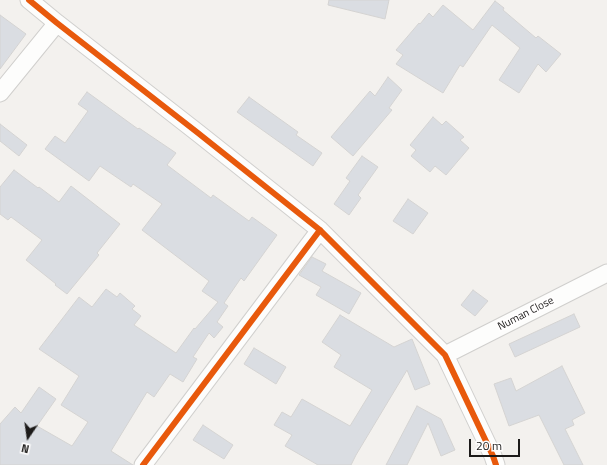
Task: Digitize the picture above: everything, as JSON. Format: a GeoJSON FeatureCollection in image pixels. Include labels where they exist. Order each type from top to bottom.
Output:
{"type":"FeatureCollection","features":[{"type":"Feature","properties":{"kind":"street"},"geometry":{"type":"LineString","coordinates":[[29,0],[320,230],[445,355],[496,465]]}},
{"type":"Feature","properties":{"kind":"street"},"geometry":{"type":"LineString","coordinates":[[0,93],[57,23]]}},
{"type":"Feature","properties":{"kind":"street"},"geometry":{"type":"LineString","coordinates":[[143,465],[320,230]]}},
{"type":"Feature","properties":{"kind":"street","name":"Numan Close"},"geometry":{"type":"LineString","coordinates":[[445,355],[607,273]]}},
{"type":"Feature","properties":{"kind":"building"},"geometry":{"type":"Polygon","coordinates":[[[329,0],[389,0],[385,19],[328,5],[329,0]]]}},
{"type":"Feature","properties":{"kind":"building"},"geometry":{"type":"Polygon","coordinates":[[[495,1],[504,8],[503,10],[536,38],[538,36],[561,54],[546,72],[538,64],[519,93],[499,80],[520,48],[492,25],[463,67],[460,65],[443,93],[396,64],[403,55],[396,50],[429,13],[433,17],[443,5],[473,30],[495,1]]]}},
{"type":"Feature","properties":{"kind":"building"},"geometry":{"type":"Polygon","coordinates":[[[0,15],[26,34],[0,69],[0,15]]]}},
{"type":"Feature","properties":{"kind":"building"},"geometry":{"type":"Polygon","coordinates":[[[388,77],[402,90],[389,108],[392,110],[353,156],[331,137],[370,91],[375,96],[388,77]]]}},
{"type":"Feature","properties":{"kind":"building"},"geometry":{"type":"Polygon","coordinates":[[[87,92],[138,129],[139,128],[176,153],[167,165],[211,198],[213,195],[249,221],[252,217],[277,235],[244,281],[241,278],[224,303],[228,306],[217,322],[223,327],[214,338],[209,333],[193,357],[197,359],[183,382],[170,374],[154,397],[147,392],[111,451],[133,465],[0,465],[0,424],[15,407],[21,413],[39,387],[56,399],[37,426],[72,446],[88,422],[61,405],[79,376],[39,349],[79,297],[92,307],[106,289],[117,297],[120,293],[135,306],[132,309],[141,316],[134,325],[176,353],[194,328],[195,329],[218,302],[202,291],[209,281],[142,230],[162,204],[133,184],[131,187],[100,166],[89,181],[45,149],[55,136],[65,143],[88,111],[78,104],[87,92]]]}},
{"type":"Feature","properties":{"kind":"building"},"geometry":{"type":"Polygon","coordinates":[[[249,97],[298,132],[296,135],[322,153],[313,166],[237,112],[249,97]]]}},
{"type":"Feature","properties":{"kind":"building"},"geometry":{"type":"Polygon","coordinates":[[[433,117],[442,125],[446,121],[464,137],[460,140],[469,148],[446,175],[435,166],[430,172],[411,156],[416,150],[410,145],[433,117]]]}},
{"type":"Feature","properties":{"kind":"building"},"geometry":{"type":"Polygon","coordinates":[[[0,124],[27,145],[19,156],[0,141],[0,124]]]}},
{"type":"Feature","properties":{"kind":"building"},"geometry":{"type":"Polygon","coordinates":[[[362,156],[378,167],[358,195],[361,198],[349,215],[334,204],[350,181],[346,178],[362,156]]]}},
{"type":"Feature","properties":{"kind":"building"},"geometry":{"type":"Polygon","coordinates":[[[14,170],[59,202],[71,186],[120,224],[97,253],[99,255],[67,294],[26,260],[42,240],[11,217],[8,220],[0,214],[0,187],[14,170]]]}},
{"type":"Feature","properties":{"kind":"building"},"geometry":{"type":"Polygon","coordinates":[[[408,199],[428,213],[413,234],[393,221],[408,199]]]}},
{"type":"Feature","properties":{"kind":"building"},"geometry":{"type":"Polygon","coordinates":[[[312,257],[326,264],[322,271],[361,293],[349,314],[316,295],[321,287],[299,275],[312,257]]]}},
{"type":"Feature","properties":{"kind":"building"},"geometry":{"type":"Polygon","coordinates":[[[473,290],[488,301],[475,316],[461,305],[473,290]]]}},
{"type":"Feature","properties":{"kind":"building"},"geometry":{"type":"Polygon","coordinates":[[[574,314],[580,327],[515,357],[509,344],[574,314]]]}},
{"type":"Feature","properties":{"kind":"building"},"geometry":{"type":"Polygon","coordinates":[[[340,315],[394,347],[412,339],[430,384],[415,390],[407,370],[351,465],[318,465],[285,446],[292,435],[274,425],[282,412],[291,417],[302,399],[350,426],[372,390],[334,367],[341,355],[322,342],[340,315]]]}},
{"type":"Feature","properties":{"kind":"building"},"geometry":{"type":"Polygon","coordinates":[[[254,348],[286,367],[276,384],[244,364],[254,348]]]}},
{"type":"Feature","properties":{"kind":"building"},"geometry":{"type":"Polygon","coordinates":[[[562,366],[585,413],[572,420],[574,425],[565,429],[583,465],[564,465],[539,415],[509,426],[494,384],[511,378],[516,391],[562,366]]]}},
{"type":"Feature","properties":{"kind":"building"},"geometry":{"type":"Polygon","coordinates":[[[417,406],[441,419],[455,450],[441,456],[428,423],[407,465],[386,465],[417,406]]]}},
{"type":"Feature","properties":{"kind":"building"},"geometry":{"type":"Polygon","coordinates":[[[203,425],[233,445],[224,459],[193,440],[203,425]]]}},
{"type":"Feature","properties":{"kind":"cycle path"},"geometry":{"type":"LineString","coordinates":[[29,0],[320,230],[445,355],[496,465]]}},
{"type":"Feature","properties":{"kind":"cycle path"},"geometry":{"type":"LineString","coordinates":[[143,465],[320,230]]}}]}
